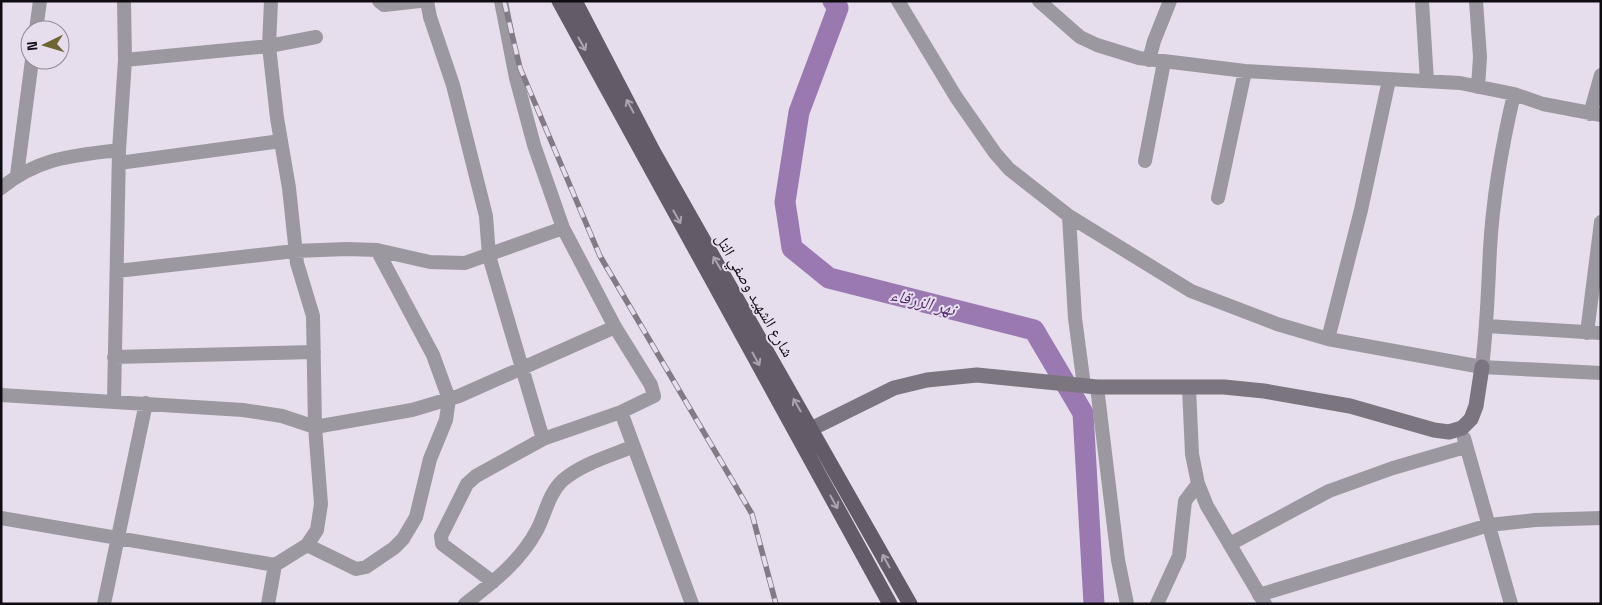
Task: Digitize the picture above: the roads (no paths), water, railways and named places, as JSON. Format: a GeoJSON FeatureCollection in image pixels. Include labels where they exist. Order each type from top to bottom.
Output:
{"type":"FeatureCollection","features":[{"type":"Feature","properties":{"kind":"main road","name":"شارع الشهيد وصفي التل"},"geometry":{"type":"LineString","coordinates":[[559,1],[890,604]]}},
{"type":"Feature","properties":{"kind":"main road","name":"شارع الشهيد وصفي التل"},"geometry":{"type":"LineString","coordinates":[[575,1],[653,151],[910,604]]}},
{"type":"Feature","properties":{"kind":"street"},"geometry":{"type":"LineString","coordinates":[[37,20],[40,1]]}},
{"type":"Feature","properties":{"kind":"street"},"geometry":{"type":"LineString","coordinates":[[114,401],[119,156],[125,60],[124,1]]}},
{"type":"Feature","properties":{"kind":"street"},"geometry":{"type":"LineString","coordinates":[[1,518],[275,565],[307,545],[317,530],[321,504],[315,427],[312,309],[300,280],[295,251],[269,46],[271,1]]}},
{"type":"Feature","properties":{"kind":"street"},"geometry":{"type":"LineString","coordinates":[[379,1],[384,5],[420,1]]}},
{"type":"Feature","properties":{"kind":"street"},"geometry":{"type":"LineString","coordinates":[[428,1],[430,17],[453,85],[486,216],[489,256],[543,439]]}},
{"type":"Feature","properties":{"kind":"street"},"geometry":{"type":"LineString","coordinates":[[493,582],[442,544],[441,536],[467,484],[476,476],[543,439],[620,412],[652,399],[654,394],[652,385],[615,327],[563,228],[534,145],[516,78],[501,1]]}},
{"type":"Feature","properties":{"kind":"street"},"geometry":{"type":"LineString","coordinates":[[898,1],[956,97],[994,153],[1024,182],[1069,216],[1191,291],[1269,321],[1328,339],[1482,367],[1601,373]]}},
{"type":"Feature","properties":{"kind":"street"},"geometry":{"type":"LineString","coordinates":[[1039,1],[1080,37],[1103,48],[1164,62],[1245,71],[1427,81],[1478,87],[1514,94],[1543,104],[1595,114],[1601,75]]}},
{"type":"Feature","properties":{"kind":"street"},"geometry":{"type":"LineString","coordinates":[[1149,60],[1154,41],[1170,1]]}},
{"type":"Feature","properties":{"kind":"street"},"geometry":{"type":"LineString","coordinates":[[1422,1],[1427,81]]}},
{"type":"Feature","properties":{"kind":"street"},"geometry":{"type":"LineString","coordinates":[[1476,1],[1480,57],[1478,87]]}},
{"type":"Feature","properties":{"kind":"street"},"geometry":{"type":"LineString","coordinates":[[125,60],[269,46],[316,37]]}},
{"type":"Feature","properties":{"kind":"street"},"geometry":{"type":"LineString","coordinates":[[1145,161],[1164,62]]}},
{"type":"Feature","properties":{"kind":"street"},"geometry":{"type":"LineString","coordinates":[[17,175],[31,70]]}},
{"type":"Feature","properties":{"kind":"street"},"geometry":{"type":"LineString","coordinates":[[1218,198],[1245,71]]}},
{"type":"Feature","properties":{"kind":"street"},"geometry":{"type":"LineString","coordinates":[[1328,339],[1361,210],[1389,80]]}},
{"type":"Feature","properties":{"kind":"street"},"geometry":{"type":"LineString","coordinates":[[811,429],[875,396],[909,383],[959,376],[1014,378],[1083,386],[1224,388],[1264,391],[1372,410],[1441,432],[1462,428],[1471,419],[1476,406],[1487,326],[1490,248],[1497,179],[1502,142],[1514,94]]}},
{"type":"Feature","properties":{"kind":"street"},"geometry":{"type":"LineString","coordinates":[[1,188],[17,175],[54,158],[119,156],[281,141]]}},
{"type":"Feature","properties":{"kind":"street"},"geometry":{"type":"LineString","coordinates":[[1069,216],[1075,318],[1083,386],[1127,604]]}},
{"type":"Feature","properties":{"kind":"street"},"geometry":{"type":"LineString","coordinates":[[1586,332],[1601,222]]}},
{"type":"Feature","properties":{"kind":"street"},"geometry":{"type":"LineString","coordinates":[[117,271],[295,251],[346,249],[377,250],[451,265],[489,256],[563,228]]}},
{"type":"Feature","properties":{"kind":"street"},"geometry":{"type":"LineString","coordinates":[[307,545],[351,568],[361,569],[384,556],[403,539],[420,506],[430,459],[446,420],[449,399],[433,355],[377,250]]}},
{"type":"Feature","properties":{"kind":"street"},"geometry":{"type":"LineString","coordinates":[[1487,326],[1601,333]]}},
{"type":"Feature","properties":{"kind":"street"},"geometry":{"type":"LineString","coordinates":[[1,395],[243,410],[282,416],[315,427],[378,418],[449,399],[615,327]]}},
{"type":"Feature","properties":{"kind":"street"},"geometry":{"type":"LineString","coordinates":[[114,357],[314,352]]}},
{"type":"Feature","properties":{"kind":"street"},"geometry":{"type":"LineString","coordinates":[[1189,388],[1192,454],[1198,484],[1207,506],[1262,599],[1489,525],[1535,520],[1601,518]]}},
{"type":"Feature","properties":{"kind":"street"},"geometry":{"type":"LineString","coordinates":[[104,604],[146,403]]}},
{"type":"Feature","properties":{"kind":"street"},"geometry":{"type":"LineString","coordinates":[[620,412],[692,604]]}},
{"type":"Feature","properties":{"kind":"street"},"geometry":{"type":"LineString","coordinates":[[1462,428],[1465,447],[1511,604]]}},
{"type":"Feature","properties":{"kind":"street"},"geometry":{"type":"LineString","coordinates":[[464,604],[493,582],[524,549],[537,530],[548,500],[562,481],[577,470],[632,447]]}},
{"type":"Feature","properties":{"kind":"street"},"geometry":{"type":"LineString","coordinates":[[1230,544],[1329,491],[1403,465],[1465,447]]}},
{"type":"Feature","properties":{"kind":"street"},"geometry":{"type":"LineString","coordinates":[[1157,604],[1179,556],[1185,501],[1198,484]]}},
{"type":"Feature","properties":{"kind":"street"},"geometry":{"type":"LineString","coordinates":[[268,604],[275,565]]}},
{"type":"Feature","properties":{"kind":"waterway","name":"نهر الزرقاء"},"geometry":{"type":"LineString","coordinates":[[833,1],[838,8],[799,112],[785,202],[792,248],[829,278],[1034,330],[1083,413],[1094,604]]}},
{"type":"Feature","properties":{"kind":"railway"},"geometry":{"type":"LineString","coordinates":[[504,1],[520,68],[600,256],[752,514],[776,604]]}}]}
